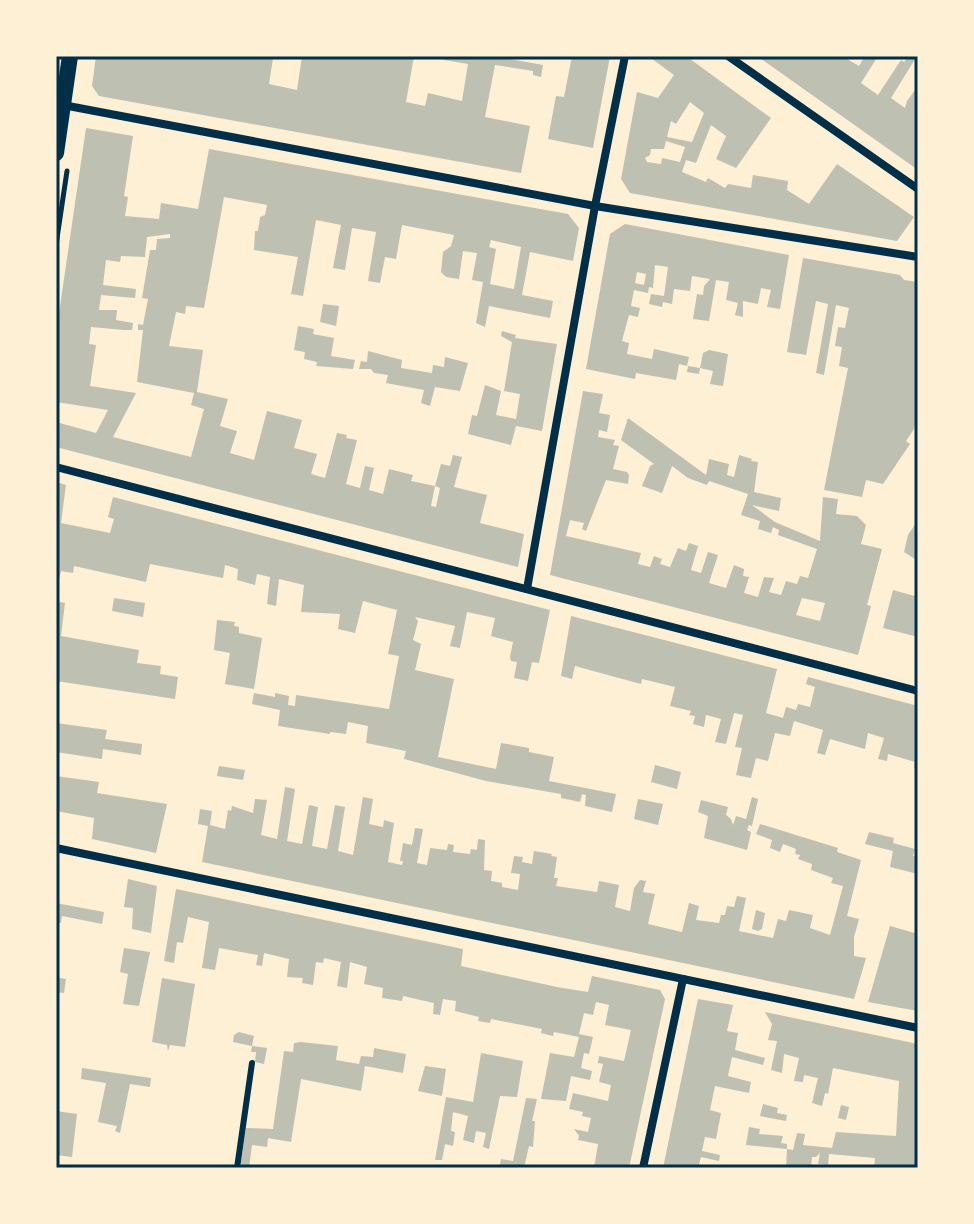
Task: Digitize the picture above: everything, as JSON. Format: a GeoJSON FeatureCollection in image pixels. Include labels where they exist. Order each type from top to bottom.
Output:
{"type":"FeatureCollection","features":[{"type":"Feature","properties":{"kind":"main road"},"geometry":{"type":"LineString","coordinates":[[56,153],[70,56]]}},
{"type":"Feature","properties":{"kind":"street"},"geometry":{"type":"LineString","coordinates":[[527,589],[625,56]]}},
{"type":"Feature","properties":{"kind":"street"},"geometry":{"type":"LineString","coordinates":[[728,56],[918,189]]}},
{"type":"Feature","properties":{"kind":"street"},"geometry":{"type":"LineString","coordinates":[[63,105],[595,206],[918,257]]}},
{"type":"Feature","properties":{"kind":"street"},"geometry":{"type":"LineString","coordinates":[[56,467],[918,691]]}},
{"type":"Feature","properties":{"kind":"street"},"geometry":{"type":"LineString","coordinates":[[56,848],[918,1028]]}},
{"type":"Feature","properties":{"kind":"street"},"geometry":{"type":"LineString","coordinates":[[643,1168],[683,979]]}},
{"type":"Feature","properties":{"kind":"lane"},"geometry":{"type":"LineString","coordinates":[[237,1168],[252,1063]]}},
{"type":"Feature","properties":{"kind":"building"},"geometry":{"type":"Polygon","coordinates":[[[96,56],[267,56],[273,58],[269,84],[297,90],[302,56],[414,56],[406,102],[425,106],[428,93],[462,101],[468,64],[444,60],[444,56],[493,56],[543,65],[541,77],[533,75],[533,71],[495,65],[485,117],[530,126],[521,173],[99,96],[92,86],[96,56]]]}},
{"type":"Feature","properties":{"kind":"building"},"geometry":{"type":"Polygon","coordinates":[[[572,56],[610,56],[593,148],[548,139],[556,96],[564,97],[572,56]]]}},
{"type":"Feature","properties":{"kind":"building"},"geometry":{"type":"Polygon","coordinates":[[[648,56],[686,56],[771,118],[736,168],[716,159],[726,136],[711,125],[696,163],[686,160],[682,172],[706,182],[708,178],[725,188],[728,184],[751,188],[753,175],[788,181],[787,190],[809,204],[837,164],[914,217],[897,241],[630,193],[621,179],[637,92],[658,98],[674,75],[648,56]],[[690,102],[676,124],[671,121],[667,137],[692,142],[704,113],[690,102]],[[666,141],[664,149],[651,149],[650,155],[645,158],[647,162],[661,164],[662,158],[680,162],[685,147],[666,141]]]}},
{"type":"Feature","properties":{"kind":"building"},"geometry":{"type":"Polygon","coordinates":[[[757,56],[842,56],[859,66],[865,56],[878,56],[861,83],[878,95],[901,60],[904,62],[909,56],[917,56],[891,98],[905,108],[918,86],[918,170],[757,56]]]}},
{"type":"Feature","properties":{"kind":"building"},"geometry":{"type":"Polygon","coordinates":[[[86,128],[133,136],[124,196],[128,197],[125,216],[159,219],[161,203],[198,209],[209,149],[568,214],[579,228],[573,261],[530,252],[522,295],[553,301],[550,318],[489,306],[485,327],[476,323],[483,282],[472,280],[477,253],[463,251],[459,279],[446,277],[441,272],[443,252],[451,246],[454,235],[402,225],[396,259],[385,257],[380,283],[368,281],[376,232],[352,228],[345,270],[333,268],[341,225],[316,220],[303,296],[291,294],[298,257],[254,250],[255,231],[258,231],[260,217],[265,215],[267,205],[224,197],[204,308],[186,306],[185,314],[176,312],[169,346],[203,350],[197,392],[228,399],[220,426],[237,431],[230,453],[254,460],[267,411],[302,420],[294,448],[317,454],[311,474],[325,478],[337,433],[357,440],[346,484],[360,488],[365,466],[374,468],[369,490],[383,494],[389,469],[413,475],[411,481],[435,486],[441,464],[450,466],[453,455],[462,457],[454,487],[487,495],[480,523],[524,534],[518,567],[56,447],[56,422],[96,433],[108,410],[56,402],[56,334],[86,128]],[[170,234],[147,237],[145,257],[121,256],[120,262],[106,260],[103,285],[136,289],[135,298],[101,295],[99,310],[117,310],[116,320],[133,323],[132,330],[91,327],[89,344],[96,345],[90,386],[136,393],[113,437],[191,457],[204,409],[191,405],[194,393],[137,382],[143,330],[138,330],[138,324],[143,325],[148,299],[142,298],[150,250],[156,250],[157,239],[170,238],[170,234]],[[491,240],[489,247],[496,249],[490,284],[514,289],[521,247],[491,240]],[[435,486],[431,506],[436,507],[440,488],[435,486]]]}},
{"type":"Feature","properties":{"kind":"building"},"geometry":{"type":"Polygon","coordinates":[[[625,224],[789,255],[780,309],[767,307],[771,290],[761,288],[758,304],[743,301],[743,317],[735,315],[738,303],[726,300],[729,282],[716,280],[709,321],[693,319],[697,294],[703,295],[704,286],[710,279],[692,276],[690,291],[674,289],[672,304],[663,302],[662,307],[649,304],[651,294],[664,296],[668,267],[655,265],[653,288],[649,287],[648,293],[634,290],[631,306],[640,308],[638,317],[629,315],[622,341],[629,343],[627,354],[652,359],[654,349],[689,357],[687,366],[679,364],[676,380],[636,373],[635,379],[586,369],[610,234],[625,224]],[[637,272],[635,283],[644,285],[646,274],[637,272]]]}},
{"type":"Feature","properties":{"kind":"building"},"geometry":{"type":"Polygon","coordinates":[[[803,258],[900,275],[904,280],[918,282],[918,412],[914,429],[906,441],[910,444],[883,484],[866,480],[862,497],[824,490],[848,368],[839,366],[842,347],[835,346],[838,327],[845,328],[849,308],[836,305],[824,375],[816,373],[828,304],[816,301],[806,355],[787,352],[803,258]]]}},
{"type":"Feature","properties":{"kind":"building"},"geometry":{"type":"Polygon","coordinates":[[[323,304],[339,306],[336,326],[320,322],[323,304]]]}},
{"type":"Feature","properties":{"kind":"building"},"geometry":{"type":"Polygon","coordinates":[[[298,326],[314,329],[313,334],[334,338],[331,356],[355,360],[353,369],[316,366],[317,362],[304,359],[305,352],[294,350],[298,326]]]}},
{"type":"Feature","properties":{"kind":"building"},"geometry":{"type":"Polygon","coordinates":[[[502,331],[516,335],[515,338],[557,344],[542,431],[516,426],[511,445],[468,434],[472,415],[477,416],[485,385],[501,391],[496,415],[516,419],[520,394],[504,391],[512,342],[501,336],[502,331]]]}},
{"type":"Feature","properties":{"kind":"building"},"geometry":{"type":"Polygon","coordinates":[[[709,350],[728,354],[723,386],[710,384],[713,371],[700,368],[703,353],[709,350]]]}},
{"type":"Feature","properties":{"kind":"building"},"geometry":{"type":"Polygon","coordinates":[[[368,351],[402,360],[401,368],[432,373],[433,365],[444,367],[445,357],[468,363],[460,391],[435,387],[430,406],[421,403],[424,390],[386,383],[388,375],[374,373],[371,369],[359,369],[361,361],[367,362],[368,351]]]}},
{"type":"Feature","properties":{"kind":"building"},"geometry":{"type":"Polygon","coordinates":[[[688,366],[700,368],[699,374],[687,372],[688,366]]]}},
{"type":"Feature","properties":{"kind":"building"},"geometry":{"type":"Polygon","coordinates":[[[583,391],[603,394],[599,413],[610,415],[607,432],[599,430],[598,437],[615,440],[613,445],[619,446],[613,469],[627,472],[628,484],[606,480],[586,531],[582,529],[584,523],[570,520],[566,536],[641,553],[638,564],[650,567],[654,556],[662,559],[660,564],[670,567],[678,548],[686,551],[689,543],[698,546],[691,570],[701,573],[708,552],[718,555],[709,583],[726,588],[734,565],[744,569],[743,576],[749,577],[744,593],[758,597],[764,577],[774,578],[769,592],[781,595],[786,581],[797,584],[800,576],[808,578],[817,549],[778,535],[779,530],[773,527],[771,533],[758,529],[760,521],[741,515],[748,494],[709,481],[707,485],[688,478],[672,466],[662,493],[642,486],[650,466],[654,464],[621,440],[628,418],[706,475],[709,459],[729,464],[727,475],[734,477],[739,455],[758,462],[754,492],[781,498],[779,511],[752,505],[775,522],[820,541],[823,497],[838,499],[836,514],[857,516],[866,525],[861,544],[882,549],[858,655],[550,575],[583,391]],[[802,598],[796,615],[820,621],[825,603],[802,598]]]}},
{"type":"Feature","properties":{"kind":"building"},"geometry":{"type":"Polygon","coordinates":[[[56,482],[66,485],[61,523],[110,533],[114,519],[108,517],[113,497],[550,610],[539,663],[532,662],[528,681],[514,678],[517,662],[511,661],[510,657],[513,642],[491,636],[495,618],[467,612],[460,648],[450,646],[455,626],[415,617],[418,621],[413,640],[421,644],[415,670],[454,679],[438,757],[496,769],[501,743],[529,748],[529,752],[554,757],[549,781],[616,794],[612,812],[585,806],[586,795],[582,794],[580,802],[561,798],[561,794],[486,781],[404,759],[406,751],[366,743],[368,726],[348,722],[346,734],[330,734],[278,726],[280,710],[252,704],[254,693],[289,696],[288,705],[295,706],[296,695],[389,709],[399,656],[388,654],[397,610],[363,601],[355,633],[338,629],[340,614],[301,612],[304,585],[279,579],[276,606],[267,604],[270,577],[257,574],[255,585],[237,580],[238,569],[225,565],[223,578],[150,564],[146,582],[74,566],[73,573],[61,571],[56,592],[56,482]]]}},
{"type":"Feature","properties":{"kind":"building"},"geometry":{"type":"Polygon","coordinates":[[[918,520],[918,561],[904,552],[908,535],[918,520]]]}},
{"type":"Feature","properties":{"kind":"building"},"geometry":{"type":"Polygon","coordinates":[[[893,590],[918,597],[918,637],[883,628],[893,590]]]}},
{"type":"Feature","properties":{"kind":"building"},"geometry":{"type":"Polygon","coordinates":[[[114,598],[145,603],[143,617],[112,611],[114,598]]]}},
{"type":"Feature","properties":{"kind":"building"},"geometry":{"type":"Polygon","coordinates":[[[56,601],[65,603],[61,636],[139,650],[137,663],[161,666],[160,674],[178,677],[175,699],[56,681],[56,601]]]}},
{"type":"Feature","properties":{"kind":"building"},"geometry":{"type":"Polygon","coordinates":[[[571,616],[777,669],[766,713],[783,718],[786,707],[796,710],[798,704],[810,707],[815,687],[806,684],[808,677],[918,706],[918,769],[914,768],[915,762],[888,754],[887,761],[878,759],[884,738],[868,733],[865,749],[830,739],[825,755],[817,753],[823,730],[794,721],[790,736],[775,733],[768,761],[756,758],[751,778],[736,775],[742,748],[735,747],[743,715],[734,713],[726,744],[715,742],[721,719],[706,715],[704,727],[693,724],[695,716],[689,715],[691,711],[670,706],[675,687],[642,679],[641,684],[575,666],[572,679],[561,676],[571,616]]]}},
{"type":"Feature","properties":{"kind":"building"},"geometry":{"type":"Polygon","coordinates":[[[217,620],[235,622],[239,633],[262,638],[254,689],[225,684],[230,653],[214,650],[217,620]]]}},
{"type":"Feature","properties":{"kind":"building"},"geometry":{"type":"Polygon","coordinates":[[[56,723],[107,730],[105,739],[142,744],[141,755],[103,749],[102,759],[56,752],[56,723]]]}},
{"type":"Feature","properties":{"kind":"building"},"geometry":{"type":"Polygon","coordinates":[[[655,765],[681,772],[677,789],[651,782],[655,765]]]}},
{"type":"Feature","properties":{"kind":"building"},"geometry":{"type":"Polygon","coordinates":[[[219,766],[245,770],[243,780],[217,776],[219,766]]]}},
{"type":"Feature","properties":{"kind":"building"},"geometry":{"type":"Polygon","coordinates":[[[56,776],[99,782],[97,793],[167,804],[156,853],[92,839],[94,818],[56,811],[56,776]]]}},
{"type":"Feature","properties":{"kind":"building"},"geometry":{"type":"Polygon","coordinates":[[[285,787],[295,789],[287,841],[302,844],[309,805],[318,807],[312,846],[327,849],[335,805],[345,807],[338,851],[353,855],[363,797],[373,799],[369,824],[383,827],[384,820],[394,823],[388,862],[402,865],[403,843],[412,845],[415,828],[423,829],[417,863],[427,865],[430,848],[447,850],[448,844],[454,845],[453,852],[470,854],[471,849],[477,850],[478,839],[485,840],[484,870],[492,871],[491,881],[518,890],[520,874],[511,873],[514,856],[523,857],[522,862],[532,864],[534,851],[552,854],[557,857],[556,886],[597,892],[599,881],[619,885],[615,907],[630,911],[634,888],[640,880],[646,881],[643,892],[655,894],[648,924],[682,932],[689,903],[699,906],[696,920],[719,923],[727,906],[734,907],[737,896],[746,898],[739,931],[773,938],[778,919],[786,921],[789,910],[813,915],[810,928],[830,935],[843,886],[831,883],[833,878],[811,870],[812,864],[798,859],[800,855],[795,854],[796,849],[783,844],[780,852],[770,848],[772,840],[756,834],[760,824],[838,848],[837,852],[861,860],[847,916],[859,919],[854,937],[854,956],[866,958],[854,999],[202,862],[208,826],[198,824],[200,809],[212,811],[210,825],[225,829],[228,810],[231,811],[232,806],[253,813],[255,799],[267,800],[261,835],[277,839],[285,787]]]}},
{"type":"Feature","properties":{"kind":"building"},"geometry":{"type":"Polygon","coordinates":[[[752,797],[758,799],[752,826],[749,825],[747,830],[751,832],[747,850],[704,838],[708,816],[698,812],[701,800],[728,807],[726,815],[733,825],[736,816],[746,819],[752,797]]]}},
{"type":"Feature","properties":{"kind":"building"},"geometry":{"type":"Polygon","coordinates":[[[638,799],[663,804],[658,825],[634,819],[638,799]]]}},
{"type":"Feature","properties":{"kind":"building"},"geometry":{"type":"Polygon","coordinates":[[[869,832],[894,838],[893,843],[915,849],[913,856],[918,857],[918,874],[890,867],[893,851],[865,844],[869,832]]]}},
{"type":"Feature","properties":{"kind":"building"},"geometry":{"type":"Polygon","coordinates":[[[128,879],[157,886],[151,933],[132,929],[133,908],[124,907],[128,879]]]}},
{"type":"Feature","properties":{"kind":"building"},"geometry":{"type":"Polygon","coordinates":[[[176,889],[463,949],[461,966],[557,987],[588,992],[592,976],[660,990],[665,999],[629,1168],[594,1168],[598,1144],[578,1140],[574,1129],[588,1132],[591,1118],[582,1116],[583,1112],[569,1109],[573,1093],[608,1101],[611,1085],[599,1082],[603,1064],[598,1063],[599,1056],[624,1061],[631,1030],[605,1025],[609,1005],[596,1002],[593,1015],[584,1013],[579,1034],[593,1037],[589,1054],[584,1053],[581,1068],[592,1071],[590,1080],[571,1076],[566,1101],[541,1099],[550,1053],[574,1057],[579,1037],[554,1032],[553,1036],[541,1033],[542,1029],[491,1019],[490,1023],[478,1021],[479,1017],[455,1011],[456,1001],[443,999],[440,1015],[433,1014],[434,1003],[403,996],[402,1001],[382,998],[383,988],[364,984],[367,967],[350,962],[347,988],[337,986],[341,962],[324,958],[323,963],[316,962],[313,985],[302,983],[303,978],[287,977],[289,959],[264,953],[262,966],[256,965],[258,955],[219,948],[215,970],[202,968],[209,922],[188,917],[183,943],[177,942],[174,963],[164,961],[176,889]]]}},
{"type":"Feature","properties":{"kind":"building"},"geometry":{"type":"Polygon","coordinates":[[[56,903],[104,912],[102,924],[62,916],[61,923],[56,922],[56,903]]]}},
{"type":"Feature","properties":{"kind":"building"},"geometry":{"type":"Polygon","coordinates":[[[756,910],[765,913],[762,929],[758,931],[752,929],[756,910]]]}},
{"type":"Feature","properties":{"kind":"building"},"geometry":{"type":"Polygon","coordinates":[[[890,926],[918,934],[915,953],[918,954],[918,1011],[868,1002],[890,926]]]}},
{"type":"Feature","properties":{"kind":"building"},"geometry":{"type":"Polygon","coordinates":[[[124,948],[150,952],[139,1006],[123,1004],[128,974],[120,972],[124,948]]]}},
{"type":"Feature","properties":{"kind":"building"},"geometry":{"type":"Polygon","coordinates":[[[56,977],[66,979],[64,993],[56,992],[56,977]]]}},
{"type":"Feature","properties":{"kind":"building"},"geometry":{"type":"Polygon","coordinates":[[[162,978],[195,984],[185,1047],[170,1045],[168,1051],[167,1045],[152,1042],[162,978]]]}},
{"type":"Feature","properties":{"kind":"building"},"geometry":{"type":"Polygon","coordinates":[[[698,999],[733,1005],[727,1031],[738,1033],[735,1050],[765,1058],[763,1065],[732,1057],[728,1076],[751,1082],[749,1093],[715,1086],[710,1110],[721,1113],[716,1139],[705,1137],[702,1151],[720,1155],[719,1161],[701,1157],[698,1168],[663,1168],[698,999]]]}},
{"type":"Feature","properties":{"kind":"building"},"geometry":{"type":"Polygon","coordinates":[[[765,1012],[918,1044],[918,1166],[874,1168],[875,1158],[829,1154],[828,1165],[818,1164],[820,1153],[812,1157],[811,1168],[786,1167],[787,1149],[793,1150],[797,1133],[805,1134],[803,1145],[832,1148],[836,1132],[896,1136],[899,1081],[833,1068],[828,1094],[825,1093],[822,1106],[812,1103],[818,1078],[804,1075],[803,1082],[794,1081],[799,1058],[784,1054],[782,1073],[771,1070],[777,1041],[768,1040],[772,1024],[765,1012]]]}},
{"type":"Feature","properties":{"kind":"building"},"geometry":{"type":"Polygon","coordinates":[[[239,1032],[254,1036],[252,1046],[233,1042],[234,1035],[239,1032]]]}},
{"type":"Feature","properties":{"kind":"building"},"geometry":{"type":"Polygon","coordinates":[[[294,1043],[338,1046],[336,1060],[359,1064],[361,1056],[373,1057],[374,1048],[406,1054],[403,1073],[365,1066],[361,1091],[301,1079],[291,1142],[268,1138],[267,1147],[252,1145],[249,1168],[240,1168],[246,1128],[273,1129],[284,1051],[293,1052],[294,1043]]]}},
{"type":"Feature","properties":{"kind":"building"},"geometry":{"type":"Polygon","coordinates":[[[252,1046],[267,1048],[264,1064],[255,1062],[256,1052],[251,1052],[252,1046]]]}},
{"type":"Feature","properties":{"kind":"building"},"geometry":{"type":"Polygon","coordinates":[[[481,1053],[523,1061],[517,1097],[500,1096],[489,1149],[483,1147],[486,1133],[476,1131],[474,1143],[463,1140],[468,1116],[453,1112],[453,1146],[445,1144],[442,1160],[435,1160],[446,1097],[473,1102],[481,1053]]]}},
{"type":"Feature","properties":{"kind":"building"},"geometry":{"type":"Polygon","coordinates":[[[425,1066],[446,1069],[442,1096],[418,1091],[425,1066]]]}},
{"type":"Feature","properties":{"kind":"building"},"geometry":{"type":"Polygon","coordinates":[[[82,1068],[151,1078],[150,1087],[130,1084],[120,1133],[115,1131],[117,1126],[98,1122],[106,1083],[81,1079],[82,1068]]]}},
{"type":"Feature","properties":{"kind":"building"},"geometry":{"type":"Polygon","coordinates":[[[526,1098],[537,1099],[532,1121],[535,1121],[533,1147],[529,1146],[524,1168],[499,1168],[501,1159],[513,1161],[526,1098]]]}},
{"type":"Feature","properties":{"kind":"building"},"geometry":{"type":"Polygon","coordinates":[[[763,1104],[778,1108],[777,1113],[787,1115],[786,1121],[760,1116],[763,1104]]]}},
{"type":"Feature","properties":{"kind":"building"},"geometry":{"type":"Polygon","coordinates":[[[841,1105],[849,1107],[846,1120],[838,1118],[841,1105]]]}},
{"type":"Feature","properties":{"kind":"building"},"geometry":{"type":"Polygon","coordinates":[[[56,1111],[77,1114],[72,1157],[56,1155],[56,1111]]]}},
{"type":"Feature","properties":{"kind":"building"},"geometry":{"type":"Polygon","coordinates":[[[749,1127],[760,1129],[759,1134],[783,1136],[781,1143],[787,1144],[787,1149],[746,1145],[749,1127]]]}}]}
